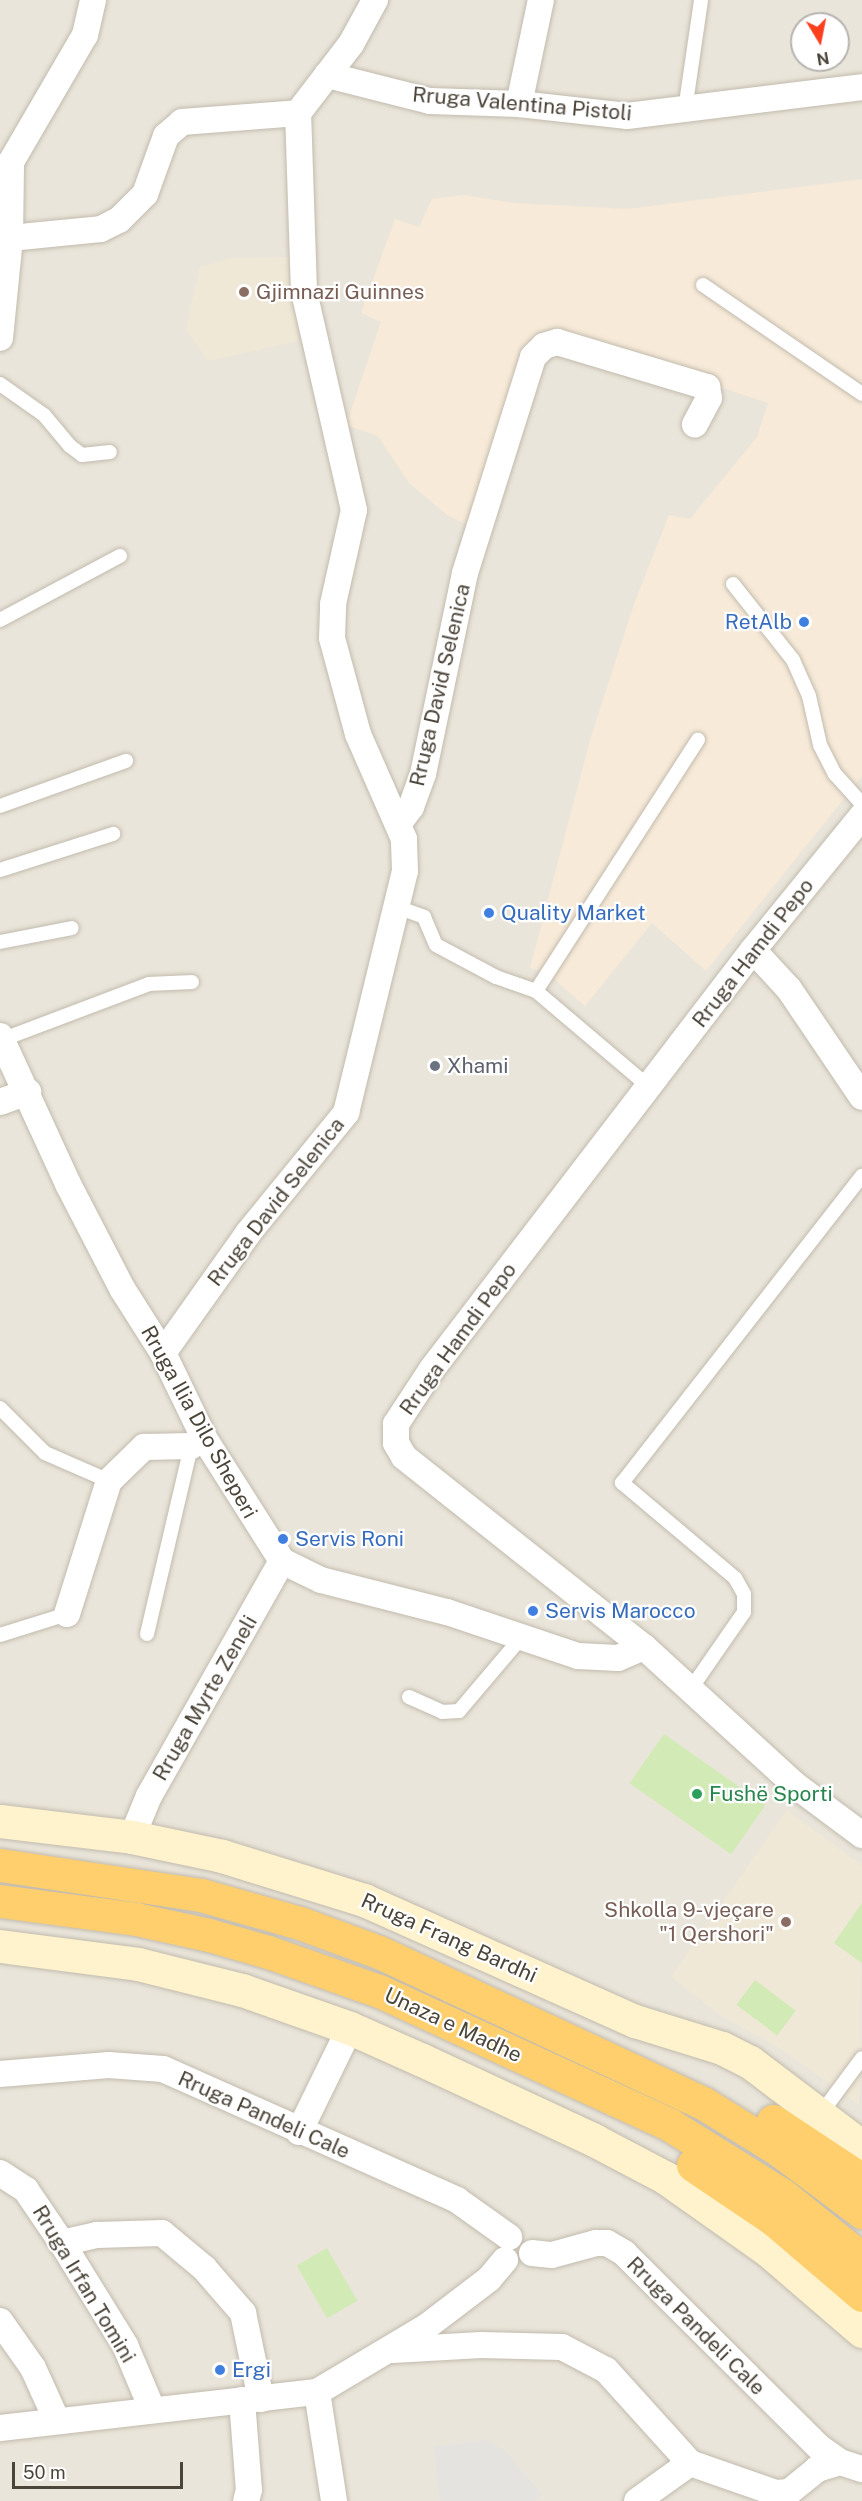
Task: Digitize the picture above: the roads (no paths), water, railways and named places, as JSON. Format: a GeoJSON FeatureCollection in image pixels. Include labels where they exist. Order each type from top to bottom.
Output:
{"type":"FeatureCollection","features":[{"type":"Feature","properties":{"kind":"highway","name":"Unaza e Madhe"},"geometry":{"type":"LineString","coordinates":[[0,1865],[201,1895],[300,1923],[427,1974],[703,2103],[778,2150],[862,2212]]}},
{"type":"Feature","properties":{"kind":"highway","name":"Unaza e Madhe"},"geometry":{"type":"LineString","coordinates":[[0,1900],[136,1919],[209,1935],[332,1973],[406,2003],[670,2125],[782,2194],[862,2259]]}},
{"type":"Feature","properties":{"kind":"highway"},"geometry":{"type":"LineString","coordinates":[[427,1974],[478,1978],[682,2071],[755,2110],[862,2180]]}},
{"type":"Feature","properties":{"kind":"highway"},"geometry":{"type":"LineString","coordinates":[[406,2003],[433,2034],[634,2131],[720,2182],[773,2220],[862,2295]]}},
{"type":"Feature","properties":{"kind":"main road","name":"Rruga Frang Bardhi"},"geometry":{"type":"LineString","coordinates":[[0,1821],[132,1837],[222,1856],[364,1900],[635,2021],[722,2048],[750,2062],[862,2147]]}},
{"type":"Feature","properties":{"kind":"main road"},"geometry":{"type":"LineString","coordinates":[[0,1946],[180,1974],[242,1990],[350,2028],[584,2135],[666,2178],[769,2251],[862,2331]]}},
{"type":"Feature","properties":{"kind":"street"},"geometry":{"type":"LineString","coordinates":[[11,162],[85,35],[93,0]]}},
{"type":"Feature","properties":{"kind":"street"},"geometry":{"type":"LineString","coordinates":[[375,0],[351,44],[298,113],[304,292],[354,510],[333,604],[332,638],[358,734],[399,823]]}},
{"type":"Feature","properties":{"kind":"street"},"geometry":{"type":"LineString","coordinates":[[519,104],[541,0]]}},
{"type":"Feature","properties":{"kind":"street","name":"Rruga Valentina Pistoli"},"geometry":{"type":"LineString","coordinates":[[327,75],[430,101],[519,104],[627,116],[862,87]]}},
{"type":"Feature","properties":{"kind":"street"},"geometry":{"type":"LineString","coordinates":[[10,238],[101,229],[119,220],[145,194],[166,136],[182,122],[298,113]]}},
{"type":"Feature","properties":{"kind":"street"},"geometry":{"type":"LineString","coordinates":[[0,138],[11,162],[10,238],[0,338]]}},
{"type":"Feature","properties":{"kind":"street","name":"Rruga David Selenica"},"geometry":{"type":"LineString","coordinates":[[163,1353],[284,1186],[346,1113],[397,908],[406,855],[399,823],[411,807],[423,774],[465,573],[533,357],[544,346],[557,342],[707,387],[709,398],[695,424]]}},
{"type":"Feature","properties":{"kind":"street","name":"Rruga Hamdi Pepo"},"geometry":{"type":"LineString","coordinates":[[862,816],[753,950],[417,1389],[396,1424],[396,1443],[404,1457],[644,1647],[795,1785],[862,1835]]}},
{"type":"Feature","properties":{"kind":"street"},"geometry":{"type":"LineString","coordinates":[[753,950],[789,989],[862,1097]]}},
{"type":"Feature","properties":{"kind":"street","name":"Rruga Ilia Dilo Sheperi"},"geometry":{"type":"LineString","coordinates":[[1,1038],[28,1092],[68,1184],[123,1290],[163,1353],[197,1442],[282,1561]]}},
{"type":"Feature","properties":{"kind":"street"},"geometry":{"type":"LineString","coordinates":[[0,1102],[28,1092]]}},
{"type":"Feature","properties":{"kind":"street"},"geometry":{"type":"LineString","coordinates":[[67,1614],[109,1480],[144,1447],[197,1442]]}},
{"type":"Feature","properties":{"kind":"street"},"geometry":{"type":"LineString","coordinates":[[282,1561],[321,1580],[447,1612],[521,1638],[598,1659],[618,1658],[644,1647]]}},
{"type":"Feature","properties":{"kind":"street","name":"Rruga Myrte Zeneli"},"geometry":{"type":"LineString","coordinates":[[132,1837],[149,1796],[282,1561]]}},
{"type":"Feature","properties":{"kind":"street"},"geometry":{"type":"LineString","coordinates":[[299,2132],[350,2028]]}},
{"type":"Feature","properties":{"kind":"street","name":"Rruga Pandeli Cale"},"geometry":{"type":"LineString","coordinates":[[0,2074],[109,2065],[163,2069],[299,2132],[457,2200],[507,2248],[524,2236],[531,2243],[532,2253],[552,2255],[596,2242],[607,2243],[624,2253],[793,2422],[851,2466]]}},
{"type":"Feature","properties":{"kind":"street","name":"Rruga Irfan Tomini"},"geometry":{"type":"LineString","coordinates":[[0,2173],[26,2190],[62,2243],[125,2344],[152,2409]]}},
{"type":"Feature","properties":{"kind":"street"},"geometry":{"type":"LineString","coordinates":[[62,2243],[97,2235],[162,2233],[204,2268],[243,2313],[252,2399],[249,2490],[246,2501]]}},
{"type":"Feature","properties":{"kind":"street"},"geometry":{"type":"LineString","coordinates":[[0,2428],[317,2392],[393,2349],[489,2279],[507,2248]]}},
{"type":"Feature","properties":{"kind":"street"},"geometry":{"type":"LineString","coordinates":[[1,2323],[33,2368],[57,2421]]}},
{"type":"Feature","properties":{"kind":"street"},"geometry":{"type":"LineString","coordinates":[[393,2349],[537,2344],[585,2355],[606,2370],[690,2463],[776,2493],[789,2492],[817,2469],[851,2466]]}},
{"type":"Feature","properties":{"kind":"street"},"geometry":{"type":"LineString","coordinates":[[317,2392],[334,2501]]}},
{"type":"Feature","properties":{"kind":"street"},"geometry":{"type":"LineString","coordinates":[[637,2501],[690,2463]]}},
{"type":"Feature","properties":{"kind":"lane"},"geometry":{"type":"LineString","coordinates":[[685,110],[701,0]]}},
{"type":"Feature","properties":{"kind":"lane"},"geometry":{"type":"LineString","coordinates":[[704,285],[862,393]]}},
{"type":"Feature","properties":{"kind":"lane"},"geometry":{"type":"LineString","coordinates":[[0,384],[44,415],[70,446],[82,454],[110,452]]}},
{"type":"Feature","properties":{"kind":"lane"},"geometry":{"type":"LineString","coordinates":[[0,620],[120,556]]}},
{"type":"Feature","properties":{"kind":"lane"},"geometry":{"type":"LineString","coordinates":[[734,584],[793,660],[809,696],[820,745],[835,774],[862,804]]}},
{"type":"Feature","properties":{"kind":"lane"},"geometry":{"type":"LineString","coordinates":[[536,991],[698,740]]}},
{"type":"Feature","properties":{"kind":"lane"},"geometry":{"type":"LineString","coordinates":[[0,806],[126,761]]}},
{"type":"Feature","properties":{"kind":"lane"},"geometry":{"type":"LineString","coordinates":[[0,870],[113,834]]}},
{"type":"Feature","properties":{"kind":"lane"},"geometry":{"type":"LineString","coordinates":[[397,908],[424,917],[436,945],[496,977],[536,991],[649,1087]]}},
{"type":"Feature","properties":{"kind":"lane"},"geometry":{"type":"LineString","coordinates":[[0,942],[72,928]]}},
{"type":"Feature","properties":{"kind":"lane"},"geometry":{"type":"LineString","coordinates":[[1,1038],[149,984],[192,982]]}},
{"type":"Feature","properties":{"kind":"lane"},"geometry":{"type":"LineString","coordinates":[[690,1690],[744,1612],[744,1594],[735,1578],[622,1483],[862,1176]]}},
{"type":"Feature","properties":{"kind":"lane"},"geometry":{"type":"LineString","coordinates":[[0,1408],[45,1453],[109,1480]]}},
{"type":"Feature","properties":{"kind":"lane"},"geometry":{"type":"LineString","coordinates":[[147,1634],[197,1442]]}},
{"type":"Feature","properties":{"kind":"lane"},"geometry":{"type":"LineString","coordinates":[[0,1635],[67,1614]]}},
{"type":"Feature","properties":{"kind":"lane"},"geometry":{"type":"LineString","coordinates":[[409,1697],[442,1712],[459,1711],[521,1638]]}},
{"type":"Feature","properties":{"kind":"lane"},"geometry":{"type":"LineString","coordinates":[[819,2116],[862,2058]]}},
{"type":"Feature","properties":{"kind":"place","name":"Gjimnazi Guinnes"},"geometry":{"type":"Point","coordinates":[244,292]}},
{"type":"Feature","properties":{"kind":"place","name":"RetAlb"},"geometry":{"type":"Point","coordinates":[804,622]}},
{"type":"Feature","properties":{"kind":"place","name":"Quality Market"},"geometry":{"type":"Point","coordinates":[489,913]}},
{"type":"Feature","properties":{"kind":"place","name":"Xhami"},"geometry":{"type":"Point","coordinates":[435,1066]}},
{"type":"Feature","properties":{"kind":"place","name":"Servis Roni"},"geometry":{"type":"Point","coordinates":[283,1539]}},
{"type":"Feature","properties":{"kind":"place","name":"Servis Marocco"},"geometry":{"type":"Point","coordinates":[533,1611]}},
{"type":"Feature","properties":{"kind":"place","name":"Fushë Sporti"},"geometry":{"type":"Point","coordinates":[697,1794]}},
{"type":"Feature","properties":{"kind":"place","name":"Shkolla 9-vjeçare \"1 Qershori\""},"geometry":{"type":"Point","coordinates":[786,1922]}},
{"type":"Feature","properties":{"kind":"place","name":"Ergi"},"geometry":{"type":"Point","coordinates":[220,2370]}}]}
